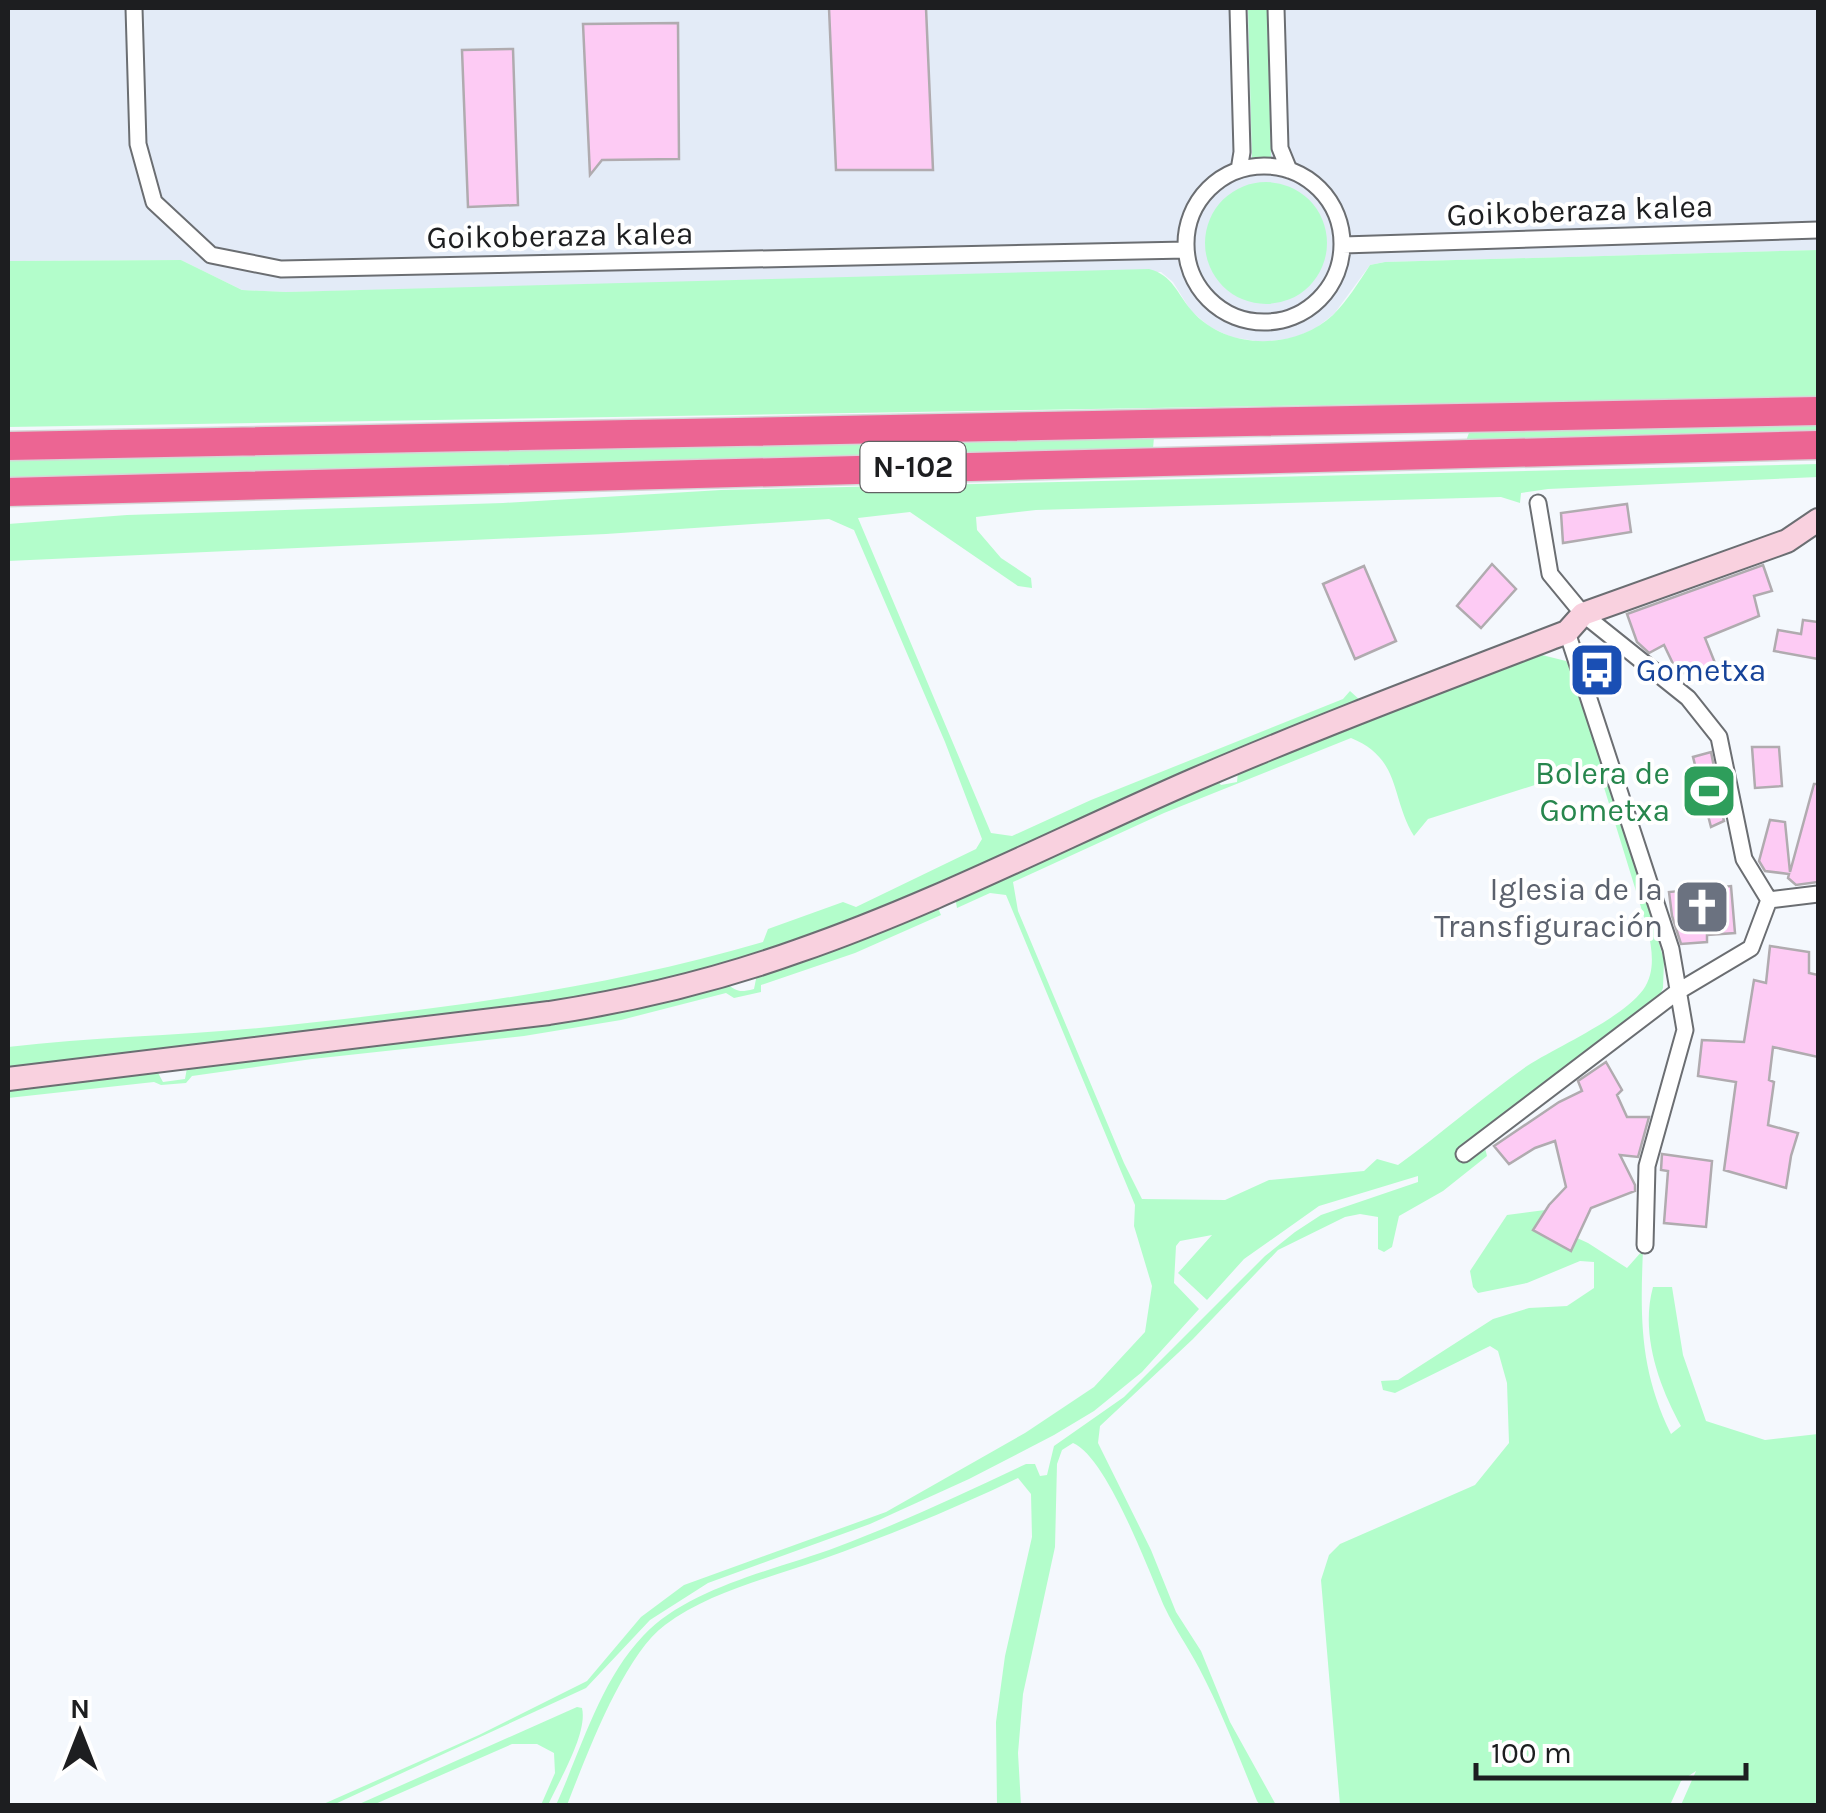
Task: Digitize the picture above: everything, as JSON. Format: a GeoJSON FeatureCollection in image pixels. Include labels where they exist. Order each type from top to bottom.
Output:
{"type":"FeatureCollection","features":[{"type":"Feature","properties":{"kind":"highway","name":"N-102"},"geometry":{"type":"LineString","coordinates":[[8,446],[1818,411]]}},
{"type":"Feature","properties":{"kind":"highway","name":"N-102"},"geometry":{"type":"LineString","coordinates":[[8,492],[1818,445]]}},
{"type":"Feature","properties":{"kind":"highway"},"geometry":{"type":"LineString","coordinates":[[8,510],[302,483]]}},
{"type":"Feature","properties":{"kind":"street","name":"Goikoberaza kalea"},"geometry":{"type":"LineString","coordinates":[[134,8],[138,144],[154,202],[211,255],[281,269],[1186,250]]}},
{"type":"Feature","properties":{"kind":"street"},"geometry":{"type":"LineString","coordinates":[[1238,8],[1242,152],[1239,170]]}},
{"type":"Feature","properties":{"kind":"street"},"geometry":{"type":"LineString","coordinates":[[1276,8],[1280,148],[1290,170]]}},
{"type":"Feature","properties":{"kind":"street"},"geometry":{"type":"LineString","coordinates":[[1264,166],[1290,170],[1311,182],[1328,199],[1339,221],[1343,245],[1338,271],[1325,294],[1305,312],[1280,321],[1253,322],[1228,314],[1207,298],[1192,276],[1186,250],[1188,224],[1199,201],[1216,182],[1239,170],[1264,166]]}},
{"type":"Feature","properties":{"kind":"street","name":"Goikoberaza kalea"},"geometry":{"type":"LineString","coordinates":[[1343,245],[1818,230]]}},
{"type":"Feature","properties":{"kind":"street"},"geometry":{"type":"LineString","coordinates":[[1538,503],[1550,574],[1583,614],[1688,698],[1720,737],[1744,859],[1769,900]]}},
{"type":"Feature","properties":{"kind":"street"},"geometry":{"type":"LineString","coordinates":[[8,1079],[549,1013],[730,974],[860,928],[1195,780],[1567,632],[1583,614],[1787,540],[1818,520]]}},
{"type":"Feature","properties":{"kind":"street"},"geometry":{"type":"LineString","coordinates":[[1567,632],[1671,949],[1685,1030],[1647,1166],[1646,1245]]}},
{"type":"Feature","properties":{"kind":"street"},"geometry":{"type":"LineString","coordinates":[[1769,900],[1818,894]]}},
{"type":"Feature","properties":{"kind":"street"},"geometry":{"type":"LineString","coordinates":[[1464,1154],[1677,992],[1751,948],[1769,900]]}},
{"type":"Feature","properties":{"kind":"shaded area"},"geometry":{"type":"Polygon","coordinates":[[[8,8],[1818,8],[1818,250],[1385,262],[1370,265],[1334,314],[1316,328],[1294,338],[1262,342],[1231,337],[1210,327],[1191,311],[1173,282],[1161,272],[286,292],[242,290],[181,260],[8,261],[8,8]]]}},
{"type":"Feature","properties":{"kind":"green space"},"geometry":{"type":"Polygon","coordinates":[[[1248,8],[1267,8],[1271,158],[1252,158],[1248,8]]]}},
{"type":"Feature","properties":{"kind":"green space"},"geometry":{"type":"Polygon","coordinates":[[[1266,182],[1289,187],[1309,200],[1322,220],[1327,243],[1322,266],[1309,286],[1289,299],[1266,304],[1243,299],[1223,286],[1210,266],[1205,243],[1210,220],[1223,200],[1243,187],[1266,182]]]}},
{"type":"Feature","properties":{"kind":"green space"},"geometry":{"type":"Polygon","coordinates":[[[1818,250],[1818,397],[8,427],[8,261],[181,260],[242,290],[286,292],[1149,269],[1169,280],[1207,324],[1242,339],[1261,341],[1281,340],[1317,327],[1338,310],[1370,265],[1385,262],[1818,250]]]}},
{"type":"Feature","properties":{"kind":"green space"},"geometry":{"type":"Polygon","coordinates":[[[1818,423],[1818,432],[1466,441],[1470,430],[1818,423]]]}},
{"type":"Feature","properties":{"kind":"green space"},"geometry":{"type":"Polygon","coordinates":[[[1154,437],[1153,449],[8,480],[8,461],[707,442],[1154,437]]]}},
{"type":"Feature","properties":{"kind":"green space"},"geometry":{"type":"Polygon","coordinates":[[[1818,464],[1818,477],[1548,489],[1521,493],[1520,503],[1501,497],[1036,510],[976,517],[977,530],[1001,558],[1031,578],[1032,588],[1018,586],[910,512],[858,518],[991,833],[1012,836],[1091,800],[1343,699],[1350,691],[1361,701],[825,931],[680,977],[513,1008],[8,1069],[8,1047],[385,1014],[513,997],[702,959],[763,942],[768,929],[843,902],[856,907],[976,849],[982,839],[854,530],[829,519],[606,534],[8,561],[8,524],[127,515],[503,503],[721,490],[1818,464]]]}},
{"type":"Feature","properties":{"kind":"green space"},"geometry":{"type":"Polygon","coordinates":[[[1538,654],[1566,661],[1580,682],[1664,960],[1663,988],[1658,999],[1481,1132],[1487,1156],[1443,1191],[1399,1216],[1392,1247],[1384,1252],[1378,1249],[1378,1217],[1360,1214],[1345,1217],[1278,1250],[1193,1339],[1100,1426],[1098,1443],[1151,1550],[1176,1612],[1201,1651],[1230,1722],[1276,1805],[1260,1805],[1257,1801],[1215,1700],[1165,1608],[1113,1492],[1086,1453],[1073,1443],[1062,1450],[1057,1464],[1055,1547],[1023,1694],[1018,1753],[1021,1805],[997,1805],[996,1722],[1005,1656],[1032,1537],[1031,1494],[1018,1478],[895,1532],[720,1595],[665,1625],[635,1659],[621,1683],[567,1805],[556,1805],[615,1674],[643,1636],[662,1619],[709,1592],[861,1538],[1026,1464],[1035,1464],[1040,1476],[1047,1475],[1054,1446],[1124,1397],[1265,1256],[1321,1215],[1418,1182],[1418,1176],[1319,1206],[1244,1259],[1207,1300],[1178,1273],[1212,1235],[1180,1241],[1176,1246],[1174,1283],[1199,1309],[1142,1372],[1094,1411],[969,1479],[870,1524],[708,1583],[650,1620],[586,1688],[333,1805],[319,1806],[479,1735],[587,1681],[641,1617],[684,1585],[886,1512],[1025,1433],[1094,1387],[1145,1332],[1152,1286],[1134,1226],[1135,1205],[1006,895],[990,893],[957,908],[955,897],[1217,780],[1221,785],[1237,782],[1238,772],[1538,654]],[[1351,738],[1164,813],[1013,882],[1018,911],[1142,1199],[1225,1200],[1269,1180],[1364,1171],[1377,1159],[1398,1165],[1527,1066],[1620,1011],[1647,983],[1652,961],[1648,930],[1598,768],[1428,819],[1414,836],[1387,768],[1367,747],[1351,738]]]}},
{"type":"Feature","properties":{"kind":"green space"},"geometry":{"type":"Polygon","coordinates":[[[937,906],[941,915],[855,953],[761,985],[761,992],[734,998],[726,993],[621,1020],[524,1036],[192,1076],[186,1083],[154,1082],[8,1098],[8,1088],[157,1071],[163,1082],[185,1079],[187,1068],[726,984],[738,991],[754,989],[757,974],[937,906]]]}},
{"type":"Feature","properties":{"kind":"green space"},"geometry":{"type":"Polygon","coordinates":[[[1545,1210],[1540,1221],[1588,1243],[1627,1268],[1643,1250],[1644,1344],[1653,1388],[1671,1434],[1681,1426],[1666,1394],[1650,1341],[1653,1287],[1672,1287],[1683,1355],[1706,1421],[1765,1440],[1818,1434],[1818,1805],[1681,1805],[1696,1771],[1681,1781],[1670,1805],[1340,1805],[1321,1580],[1329,1555],[1340,1544],[1475,1485],[1509,1443],[1507,1383],[1498,1351],[1490,1346],[1395,1393],[1383,1390],[1381,1381],[1398,1380],[1493,1319],[1529,1308],[1567,1306],[1594,1288],[1594,1262],[1580,1261],[1527,1283],[1478,1293],[1473,1287],[1470,1271],[1507,1215],[1545,1210]]]}},
{"type":"Feature","properties":{"kind":"green space"},"geometry":{"type":"Polygon","coordinates":[[[582,1708],[581,1730],[548,1805],[541,1805],[555,1773],[554,1753],[537,1744],[512,1744],[373,1805],[357,1805],[582,1708]]]}},
{"type":"Feature","properties":{"kind":"building"},"geometry":{"type":"Polygon","coordinates":[[[829,8],[926,8],[933,170],[836,170],[829,8]]]}},
{"type":"Feature","properties":{"kind":"building"},"geometry":{"type":"Polygon","coordinates":[[[678,23],[679,159],[602,160],[590,175],[583,24],[678,23]]]}},
{"type":"Feature","properties":{"kind":"building"},"geometry":{"type":"Polygon","coordinates":[[[513,49],[518,205],[468,207],[462,50],[513,49]]]}},
{"type":"Feature","properties":{"kind":"building"},"geometry":{"type":"Polygon","coordinates":[[[1627,504],[1631,532],[1563,543],[1561,513],[1627,504]]]}},
{"type":"Feature","properties":{"kind":"building"},"geometry":{"type":"Polygon","coordinates":[[[1492,564],[1516,589],[1481,628],[1457,606],[1492,564]]]}},
{"type":"Feature","properties":{"kind":"building"},"geometry":{"type":"Polygon","coordinates":[[[1763,565],[1772,591],[1754,596],[1759,616],[1705,638],[1717,668],[1678,674],[1664,645],[1649,653],[1637,642],[1627,614],[1763,565]]]}},
{"type":"Feature","properties":{"kind":"building"},"geometry":{"type":"Polygon","coordinates":[[[1364,566],[1396,641],[1355,659],[1323,584],[1364,566]]]}},
{"type":"Feature","properties":{"kind":"building"},"geometry":{"type":"Polygon","coordinates":[[[1803,620],[1818,622],[1818,659],[1774,651],[1778,630],[1801,634],[1803,620]]]}},
{"type":"Feature","properties":{"kind":"building"},"geometry":{"type":"Polygon","coordinates":[[[1752,747],[1779,747],[1782,786],[1755,788],[1752,747]]]}},
{"type":"Feature","properties":{"kind":"building","name":"Bolera de Gometxa"},"geometry":{"type":"Polygon","coordinates":[[[1711,752],[1715,772],[1712,774],[1724,821],[1711,827],[1693,757],[1711,752]]]}},
{"type":"Feature","properties":{"kind":"building"},"geometry":{"type":"Polygon","coordinates":[[[1814,784],[1818,784],[1818,882],[1796,885],[1789,874],[1765,871],[1759,861],[1770,820],[1785,822],[1790,872],[1814,784]]]}},
{"type":"Feature","properties":{"kind":"building","name":"Iglesia de la Transfiguración"},"geometry":{"type":"Polygon","coordinates":[[[1731,886],[1735,933],[1707,935],[1707,942],[1681,944],[1669,892],[1731,886]]]}},
{"type":"Feature","properties":{"kind":"building"},"geometry":{"type":"Polygon","coordinates":[[[1770,946],[1809,952],[1809,973],[1818,975],[1818,1057],[1773,1047],[1769,1080],[1774,1082],[1768,1125],[1798,1133],[1786,1188],[1724,1170],[1736,1082],[1698,1076],[1702,1040],[1744,1042],[1754,980],[1766,983],[1770,946]]]}},
{"type":"Feature","properties":{"kind":"building"},"geometry":{"type":"Polygon","coordinates":[[[1606,1062],[1622,1090],[1617,1095],[1627,1117],[1649,1117],[1638,1157],[1620,1155],[1635,1191],[1591,1208],[1571,1251],[1533,1230],[1566,1187],[1555,1141],[1509,1164],[1494,1146],[1582,1091],[1578,1081],[1606,1062]]]}},
{"type":"Feature","properties":{"kind":"building"},"geometry":{"type":"Polygon","coordinates":[[[1662,1154],[1712,1161],[1706,1227],[1664,1223],[1668,1171],[1661,1170],[1662,1154]]]}},
{"type":"Feature","properties":{"kind":"place","name":"Gometxa"},"geometry":{"type":"Point","coordinates":[1597,670]}},
{"type":"Feature","properties":{"kind":"place","name":"Bolera de Gometxa"},"geometry":{"type":"Point","coordinates":[1709,791]}},
{"type":"Feature","properties":{"kind":"place","name":"Iglesia de la Transfiguración"},"geometry":{"type":"Point","coordinates":[1702,907]}}]}
